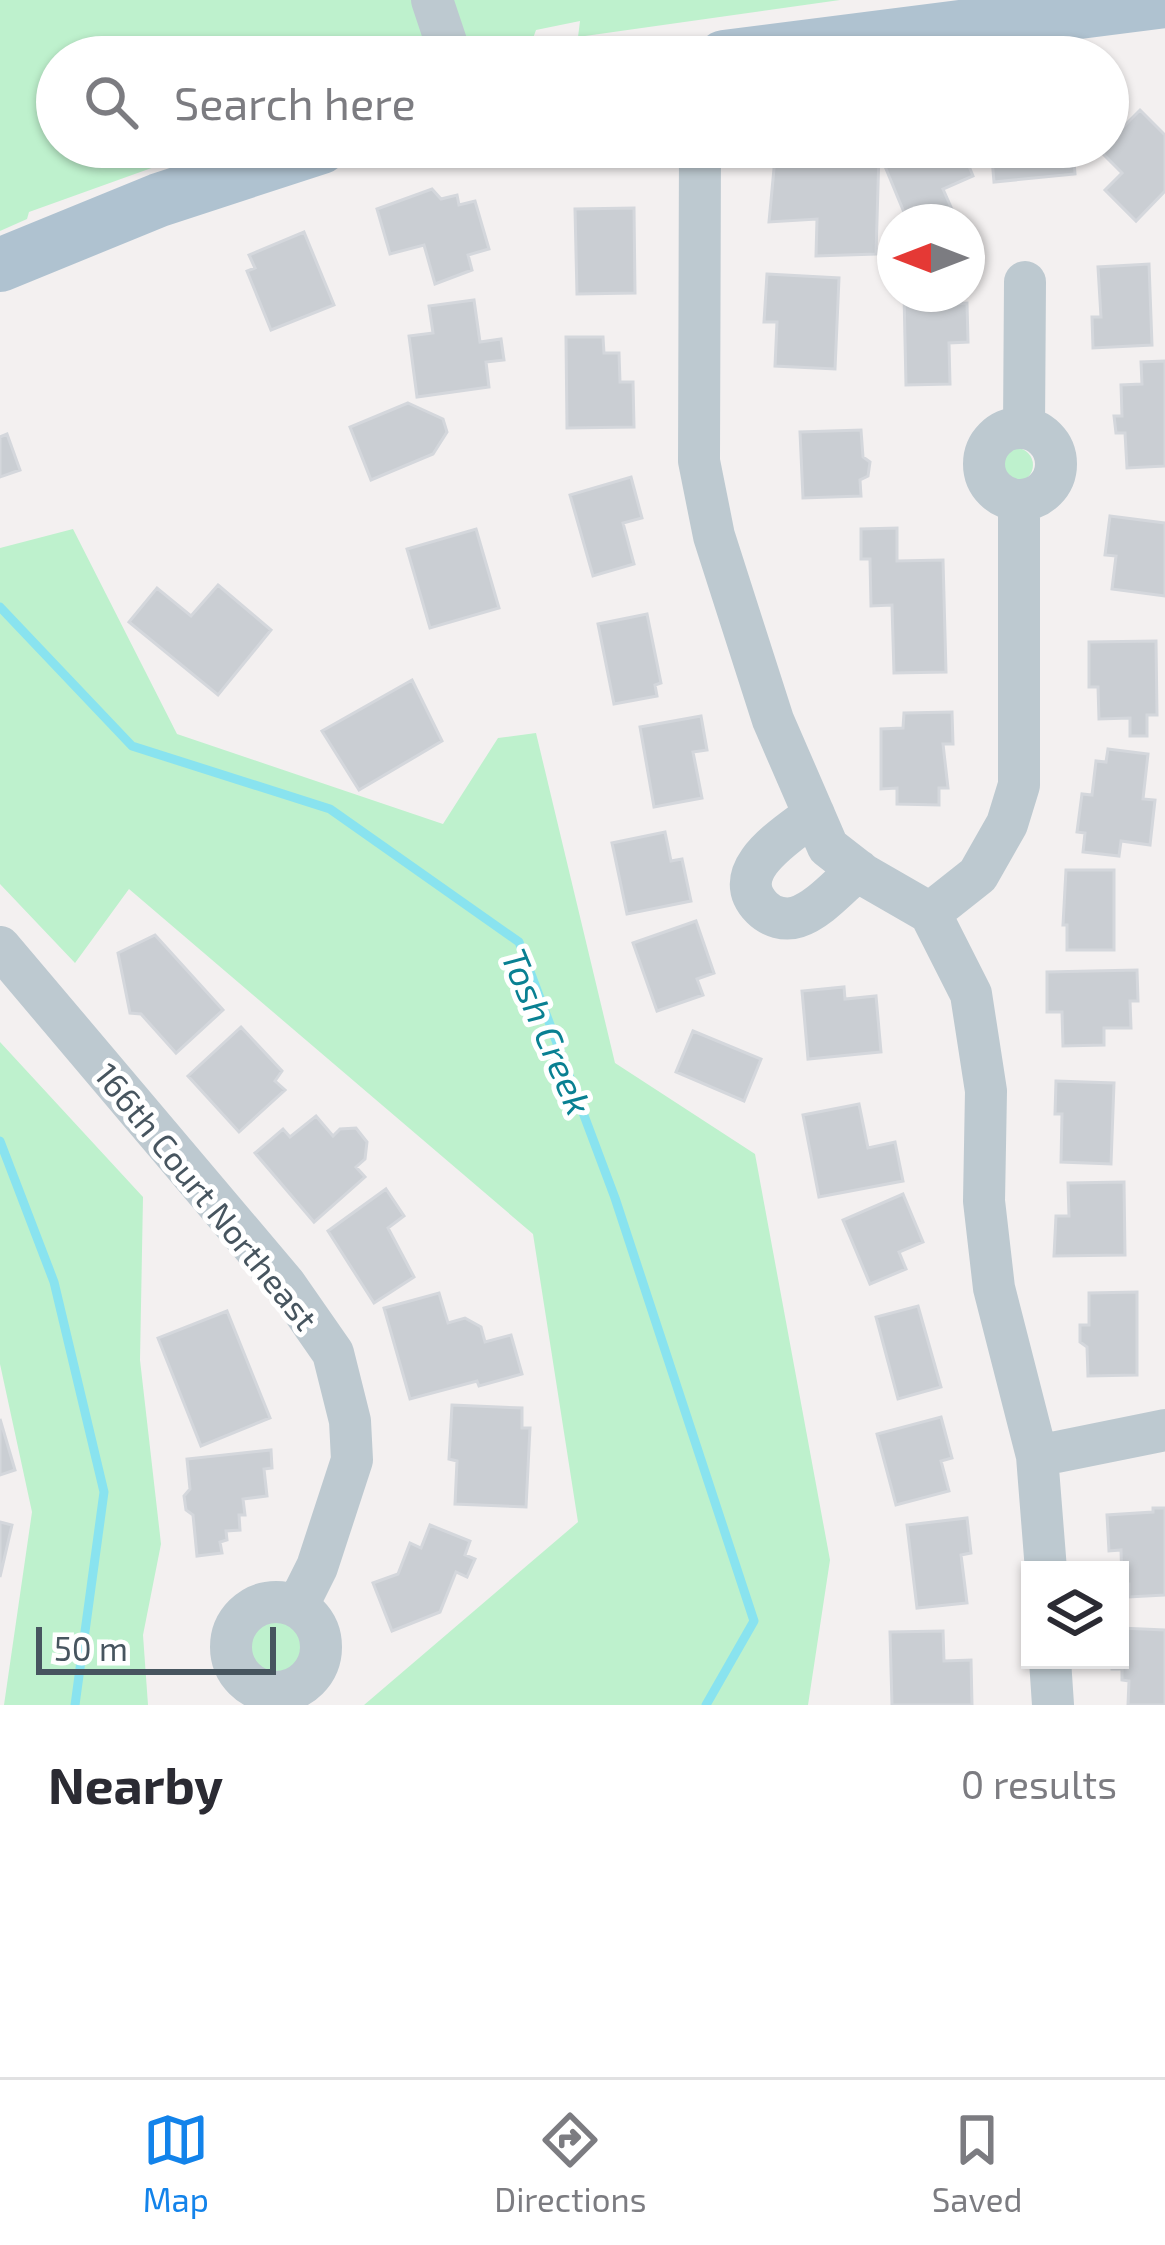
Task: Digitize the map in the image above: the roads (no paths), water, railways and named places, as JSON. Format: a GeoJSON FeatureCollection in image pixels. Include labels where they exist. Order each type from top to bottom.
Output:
{"type":"FeatureCollection","features":[{"type":"Feature","properties":{"kind":"main road"},"geometry":{"type":"LineString","coordinates":[[889,36],[1165,1]]}},
{"type":"Feature","properties":{"kind":"main road"},"geometry":{"type":"LineString","coordinates":[[0,265],[229,168]]}},
{"type":"Feature","properties":{"kind":"street"},"geometry":{"type":"LineString","coordinates":[[432,0],[444,36]]}},
{"type":"Feature","properties":{"kind":"street"},"geometry":{"type":"LineString","coordinates":[[700,168],[699,461],[715,536],[773,720],[828,847],[930,913],[971,994],[986,1090],[984,1201],[994,1288],[1037,1456],[1045,1561]]}},
{"type":"Feature","properties":{"kind":"street"},"geometry":{"type":"LineString","coordinates":[[930,913],[978,875],[1007,824],[1019,784],[1019,500],[1045,490],[1055,471],[1052,448],[1024,428],[1025,282]]}},
{"type":"Feature","properties":{"kind":"street"},"geometry":{"type":"LineString","coordinates":[[814,814],[757,862],[751,885],[760,907],[778,918],[799,917],[858,870]]}},
{"type":"Feature","properties":{"kind":"street","name":"166th Court Northeast"},"geometry":{"type":"LineString","coordinates":[[0,947],[285,1284],[333,1353],[350,1421],[352,1460],[316,1567],[297,1607]]}},
{"type":"Feature","properties":{"kind":"street"},"geometry":{"type":"LineString","coordinates":[[1037,1456],[1165,1430]]}},
{"type":"Feature","properties":{"kind":"street"},"geometry":{"type":"LineString","coordinates":[[1051,1669],[1053,1705]]}},
{"type":"Feature","properties":{"kind":"waterway","name":"Tosh Creek"},"geometry":{"type":"LineString","coordinates":[[0,607],[132,746],[330,809],[519,942],[615,1198],[754,1621],[706,1705]]}},
{"type":"Feature","properties":{"kind":"waterway"},"geometry":{"type":"LineString","coordinates":[[0,1141],[54,1282],[104,1492],[75,1705]]}}]}
